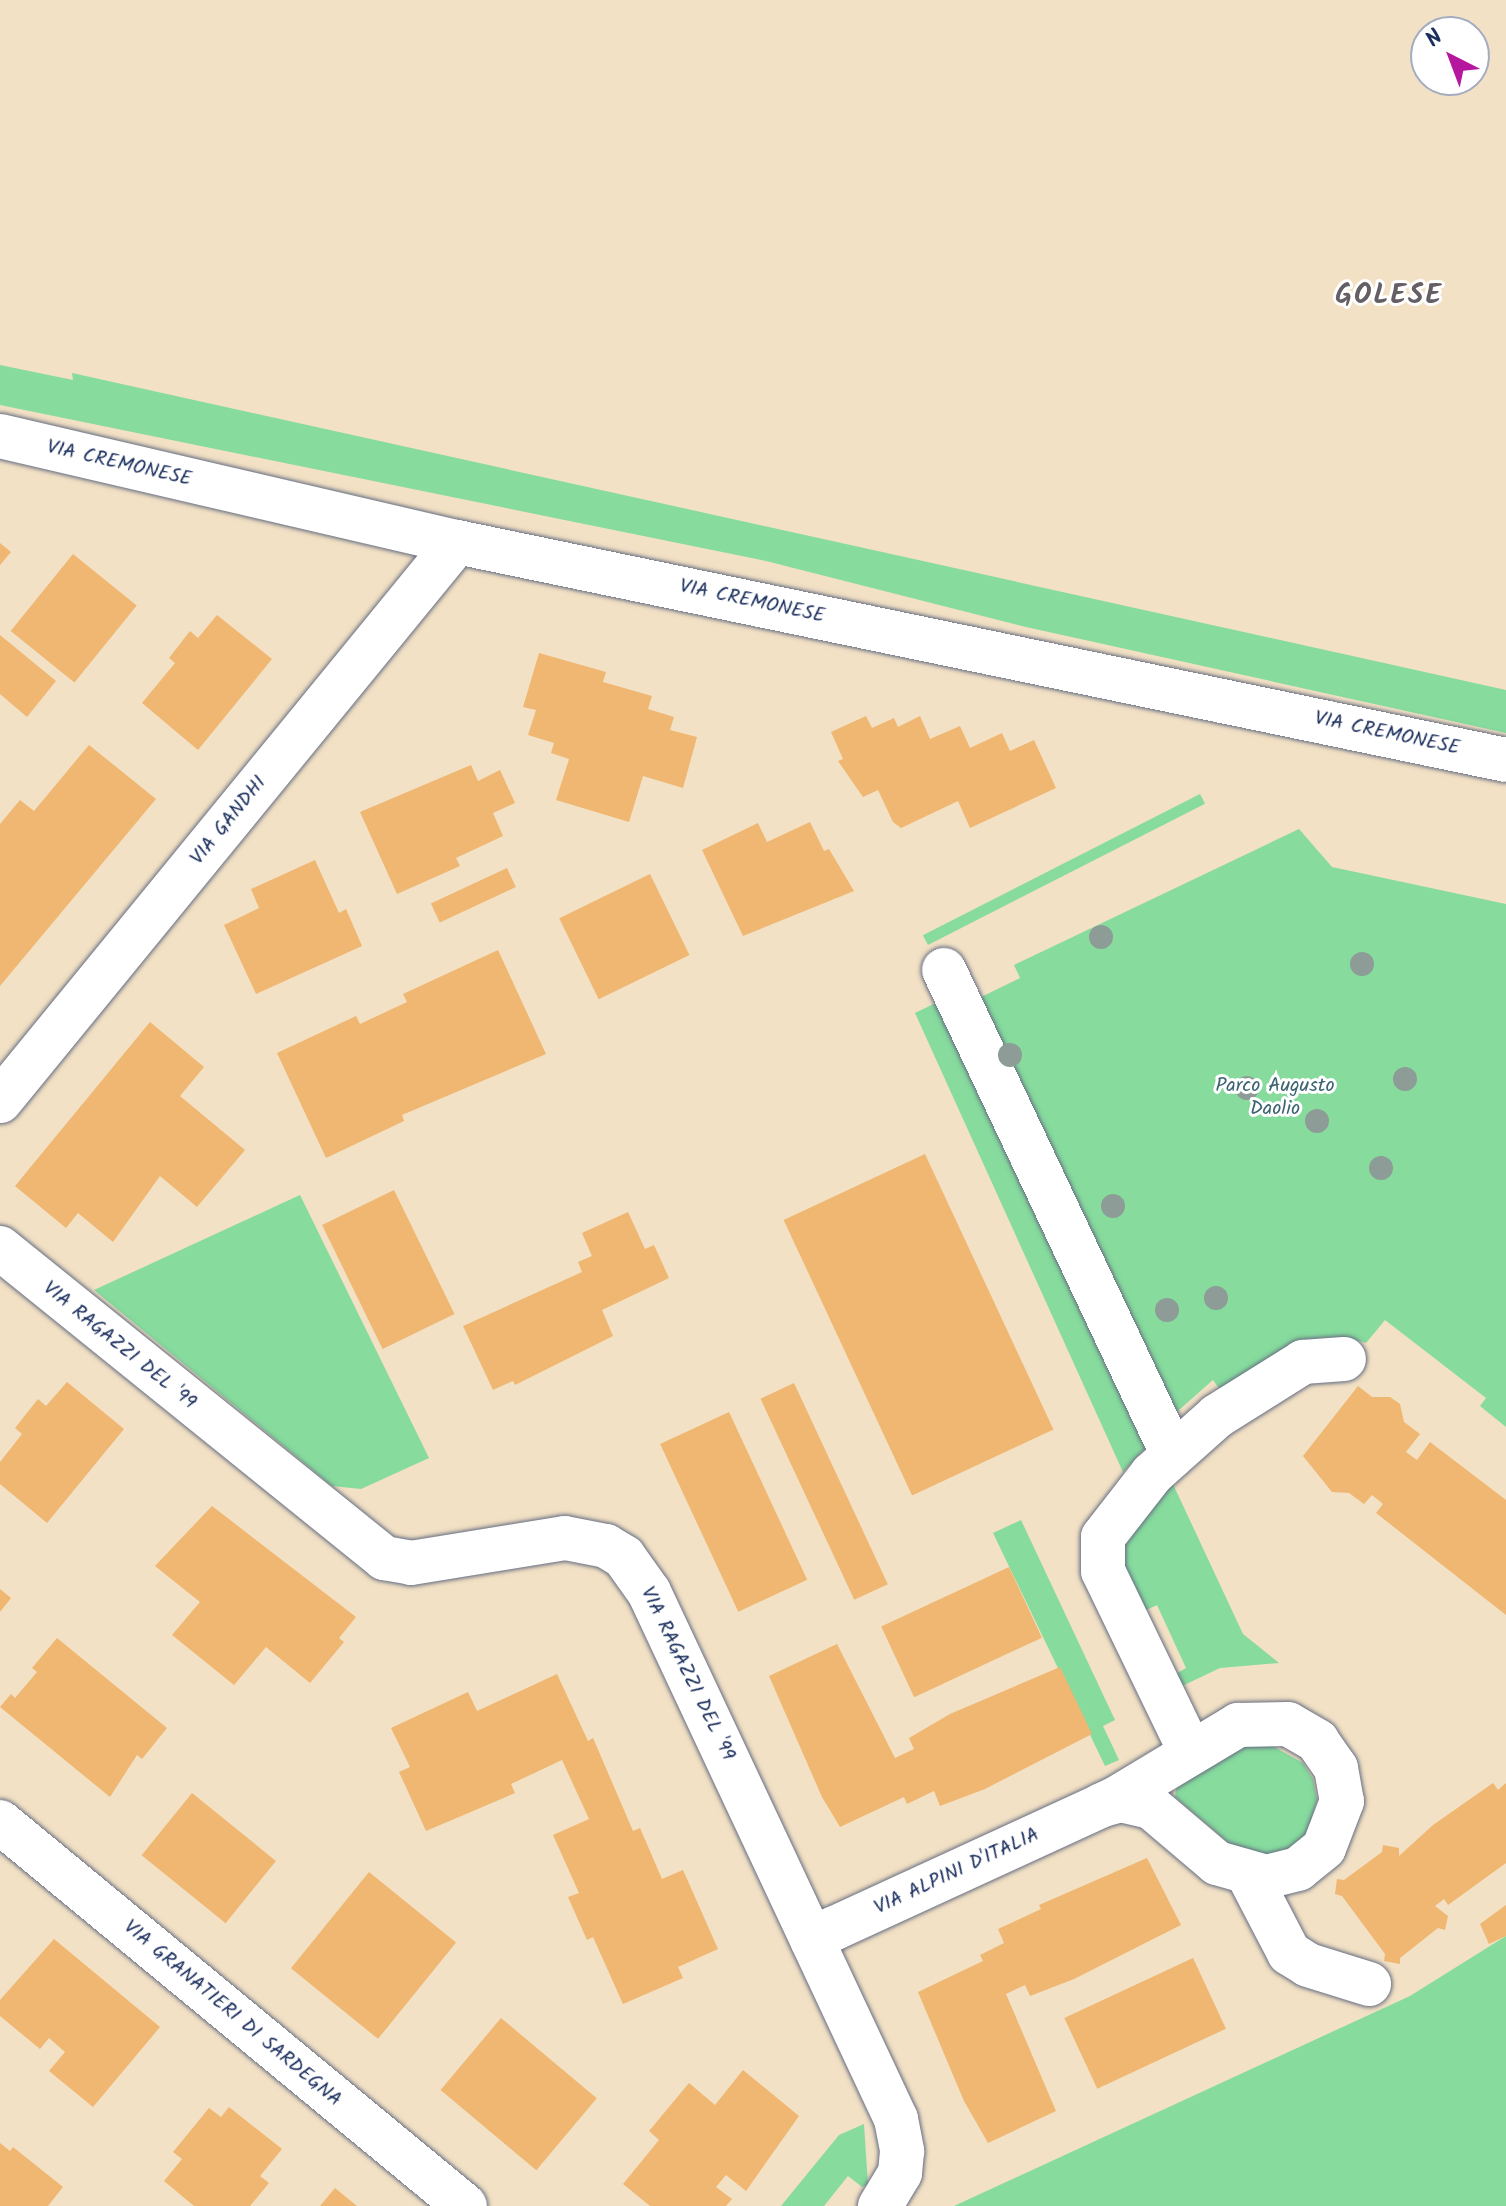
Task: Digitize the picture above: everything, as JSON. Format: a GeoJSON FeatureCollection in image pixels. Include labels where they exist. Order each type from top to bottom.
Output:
{"type":"FeatureCollection","features":[{"type":"Feature","properties":{"kind":"street","name":"VIA CREMONESE"},"geometry":{"type":"LineString","coordinates":[[0,436],[457,542],[1506,760]]}},
{"type":"Feature","properties":{"kind":"street","name":"VIA GANDHI"},"geometry":{"type":"LineString","coordinates":[[0,1101],[457,542]]}},
{"type":"Feature","properties":{"kind":"street"},"geometry":{"type":"LineString","coordinates":[[944,970],[1172,1453]]}},
{"type":"Feature","properties":{"kind":"street","name":"VIA RAGAZZI DEL '99"},"geometry":{"type":"LineString","coordinates":[[0,1248],[384,1558],[411,1563],[565,1538],[606,1546],[624,1557],[649,1592],[899,2130],[900,2173],[880,2206]]}},
{"type":"Feature","properties":{"kind":"street"},"geometry":{"type":"LineString","coordinates":[[1190,1751],[1100,1559],[1107,1526],[1172,1453],[1239,1400],[1286,1370],[1319,1358],[1344,1359]]}},
{"type":"Feature","properties":{"kind":"street","name":"VIA ALPINI D'ITALIA"},"geometry":{"type":"LineString","coordinates":[[812,1940],[1102,1805],[1238,1725],[1272,1721],[1317,1741],[1336,1768],[1342,1801],[1324,1848],[1298,1869],[1249,1876]]}},
{"type":"Feature","properties":{"kind":"street"},"geometry":{"type":"LineString","coordinates":[[1102,1805],[1121,1800],[1151,1807],[1217,1863],[1249,1876],[1289,1953],[1308,1965],[1369,1984]]}},
{"type":"Feature","properties":{"kind":"street","name":"VIA GRANATIERI DI SARDEGNA"},"geometry":{"type":"LineString","coordinates":[[0,1822],[465,2206]]}},
{"type":"Feature","properties":{"kind":"green space"},"geometry":{"type":"Polygon","coordinates":[[[0,365],[73,380],[72,373],[1506,690],[1506,733],[1026,627],[766,561],[0,405],[0,365]]]}},
{"type":"Feature","properties":{"kind":"green space"},"geometry":{"type":"Polygon","coordinates":[[[1200,794],[1205,804],[928,945],[923,935],[1200,794]]]}},
{"type":"Feature","properties":{"kind":"green space","name":"Parco Augusto Daolio"},"geometry":{"type":"Polygon","coordinates":[[[1299,829],[1332,867],[1506,904],[1506,1427],[1480,1406],[1486,1398],[1385,1320],[1366,1343],[1345,1337],[1320,1338],[1221,1391],[1213,1380],[1171,1417],[973,1001],[1020,978],[1014,965],[1299,829]]]}},
{"type":"Feature","properties":{"kind":"green space"},"geometry":{"type":"Polygon","coordinates":[[[944,999],[1153,1440],[1123,1472],[915,1013],[944,999]]]}},
{"type":"Feature","properties":{"kind":"green space"},"geometry":{"type":"Polygon","coordinates":[[[300,1195],[429,1458],[361,1489],[332,1486],[94,1290],[300,1195]]]}},
{"type":"Feature","properties":{"kind":"green space"},"geometry":{"type":"Polygon","coordinates":[[[1172,1482],[1243,1634],[1279,1663],[1220,1668],[1180,1687],[1174,1675],[1186,1668],[1157,1605],[1144,1611],[1122,1564],[1121,1538],[1172,1482]]]}},
{"type":"Feature","properties":{"kind":"green space"},"geometry":{"type":"Polygon","coordinates":[[[1021,1520],[1115,1720],[1103,1726],[1119,1760],[1105,1766],[993,1533],[1021,1520]]]}},
{"type":"Feature","properties":{"kind":"green space"},"geometry":{"type":"Polygon","coordinates":[[[1269,1744],[1303,1763],[1313,1779],[1317,1800],[1308,1832],[1293,1847],[1273,1856],[1236,1849],[1175,1797],[1177,1783],[1243,1746],[1269,1744]]]}},
{"type":"Feature","properties":{"kind":"green space"},"geometry":{"type":"Polygon","coordinates":[[[1506,1936],[1506,2206],[954,2206],[1410,1996],[1506,1936]]]}},
{"type":"Feature","properties":{"kind":"green space"},"geometry":{"type":"Polygon","coordinates":[[[864,2124],[868,2184],[862,2187],[848,2176],[824,2206],[781,2206],[839,2135],[864,2124]]]}},
{"type":"Feature","properties":{"kind":"building"},"geometry":{"type":"Polygon","coordinates":[[[0,543],[11,552],[0,565],[0,543]]]}},
{"type":"Feature","properties":{"kind":"building"},"geometry":{"type":"Polygon","coordinates":[[[73,554],[137,606],[74,683],[11,631],[73,554]]]}},
{"type":"Feature","properties":{"kind":"building"},"geometry":{"type":"Polygon","coordinates":[[[217,615],[272,659],[198,750],[142,703],[175,663],[169,658],[190,631],[198,638],[217,615]]]}},
{"type":"Feature","properties":{"kind":"building"},"geometry":{"type":"Polygon","coordinates":[[[0,635],[56,681],[27,717],[0,694],[0,635]]]}},
{"type":"Feature","properties":{"kind":"building"},"geometry":{"type":"Polygon","coordinates":[[[539,653],[606,672],[603,682],[652,696],[648,709],[674,717],[670,730],[697,737],[683,788],[643,776],[629,822],[556,800],[569,759],[551,753],[554,743],[528,735],[536,710],[523,707],[539,653]]]}},
{"type":"Feature","properties":{"kind":"building"},"geometry":{"type":"Polygon","coordinates":[[[866,716],[872,728],[894,718],[898,727],[920,716],[930,739],[960,726],[970,748],[1002,733],[1010,751],[1034,740],[1056,788],[970,828],[958,801],[901,828],[893,822],[878,790],[863,797],[838,761],[843,759],[831,732],[866,716]]]}},
{"type":"Feature","properties":{"kind":"building"},"geometry":{"type":"Polygon","coordinates":[[[89,745],[156,799],[0,986],[0,824],[20,800],[34,811],[89,745]]]}},
{"type":"Feature","properties":{"kind":"building"},"geometry":{"type":"Polygon","coordinates":[[[471,765],[478,781],[500,770],[515,803],[493,813],[503,836],[456,858],[460,866],[397,894],[360,812],[471,765]]]}},
{"type":"Feature","properties":{"kind":"building"},"geometry":{"type":"Polygon","coordinates":[[[810,822],[824,851],[829,849],[854,891],[743,936],[702,850],[758,823],[767,842],[810,822]]]}},
{"type":"Feature","properties":{"kind":"building"},"geometry":{"type":"Polygon","coordinates":[[[315,860],[339,913],[346,909],[362,946],[256,994],[224,925],[259,908],[251,889],[315,860]]]}},
{"type":"Feature","properties":{"kind":"building"},"geometry":{"type":"Polygon","coordinates":[[[507,868],[516,887],[440,923],[431,903],[507,868]]]}},
{"type":"Feature","properties":{"kind":"building"},"geometry":{"type":"Polygon","coordinates":[[[650,874],[689,955],[599,999],[559,918],[650,874]]]}},
{"type":"Feature","properties":{"kind":"building"},"geometry":{"type":"Polygon","coordinates":[[[498,950],[546,1054],[402,1115],[404,1121],[326,1158],[277,1053],[356,1016],[360,1024],[407,1002],[403,994],[498,950]]]}},
{"type":"Feature","properties":{"kind":"building"},"geometry":{"type":"Polygon","coordinates":[[[150,1022],[204,1067],[180,1096],[245,1150],[197,1207],[160,1176],[113,1242],[78,1213],[66,1228],[15,1186],[150,1022]]]}},
{"type":"Feature","properties":{"kind":"building"},"geometry":{"type":"Polygon","coordinates":[[[925,1154],[1053,1430],[912,1495],[784,1220],[925,1154]]]}},
{"type":"Feature","properties":{"kind":"building"},"geometry":{"type":"Polygon","coordinates":[[[394,1190],[454,1314],[383,1349],[322,1225],[394,1190]]]}},
{"type":"Feature","properties":{"kind":"building"},"geometry":{"type":"Polygon","coordinates":[[[628,1212],[645,1249],[654,1245],[669,1278],[602,1310],[613,1336],[515,1385],[513,1381],[493,1390],[463,1326],[582,1272],[578,1262],[592,1256],[582,1233],[628,1212]]]}},
{"type":"Feature","properties":{"kind":"building"},"geometry":{"type":"Polygon","coordinates":[[[67,1382],[124,1429],[47,1523],[0,1484],[0,1462],[22,1434],[15,1428],[38,1399],[46,1406],[67,1382]]]}},
{"type":"Feature","properties":{"kind":"building"},"geometry":{"type":"Polygon","coordinates":[[[794,1383],[888,1584],[854,1600],[760,1399],[794,1383]]]}},
{"type":"Feature","properties":{"kind":"building"},"geometry":{"type":"Polygon","coordinates":[[[1358,1386],[1372,1397],[1390,1397],[1400,1404],[1404,1422],[1420,1434],[1406,1452],[1417,1460],[1430,1442],[1506,1500],[1506,1615],[1376,1513],[1383,1504],[1372,1495],[1364,1504],[1349,1493],[1332,1492],[1303,1456],[1358,1386]]]}},
{"type":"Feature","properties":{"kind":"building"},"geometry":{"type":"Polygon","coordinates":[[[729,1412],[807,1580],[738,1612],[660,1444],[729,1412]]]}},
{"type":"Feature","properties":{"kind":"building"},"geometry":{"type":"Polygon","coordinates":[[[212,1506],[356,1617],[339,1638],[344,1642],[310,1683],[266,1647],[234,1685],[172,1635],[200,1602],[155,1566],[212,1506]]]}},
{"type":"Feature","properties":{"kind":"building"},"geometry":{"type":"Polygon","coordinates":[[[1009,1567],[1042,1638],[914,1697],[881,1627],[1009,1567]]]}},
{"type":"Feature","properties":{"kind":"building"},"geometry":{"type":"Polygon","coordinates":[[[0,1589],[11,1598],[0,1612],[0,1589]]]}},
{"type":"Feature","properties":{"kind":"building"},"geometry":{"type":"Polygon","coordinates":[[[57,1638],[167,1728],[142,1759],[137,1755],[110,1797],[0,1707],[11,1694],[15,1698],[37,1672],[32,1668],[57,1638]]]}},
{"type":"Feature","properties":{"kind":"building"},"geometry":{"type":"Polygon","coordinates":[[[837,1644],[895,1758],[914,1749],[909,1738],[950,1714],[1060,1667],[1092,1734],[985,1789],[940,1806],[934,1791],[907,1804],[904,1797],[840,1827],[822,1797],[769,1676],[837,1644]]]}},
{"type":"Feature","properties":{"kind":"building"},"geometry":{"type":"Polygon","coordinates":[[[557,1674],[588,1741],[593,1738],[633,1831],[640,1828],[662,1879],[683,1870],[718,1949],[678,1967],[683,1978],[623,2004],[593,1937],[587,1940],[568,1897],[579,1893],[553,1835],[589,1819],[562,1760],[511,1784],[515,1793],[426,1831],[399,1772],[410,1767],[391,1728],[468,1692],[477,1711],[557,1674]]]}},
{"type":"Feature","properties":{"kind":"building"},"geometry":{"type":"Polygon","coordinates":[[[1493,1783],[1498,1790],[1506,1783],[1506,1863],[1448,1905],[1444,1899],[1435,1906],[1448,1916],[1445,1930],[1438,1928],[1400,1958],[1400,1964],[1384,1961],[1385,1954],[1342,1896],[1335,1894],[1337,1879],[1344,1880],[1382,1852],[1383,1845],[1399,1848],[1399,1856],[1433,1825],[1493,1783]]]}},
{"type":"Feature","properties":{"kind":"building"},"geometry":{"type":"Polygon","coordinates":[[[192,1793],[276,1861],[226,1923],[142,1855],[192,1793]]]}},
{"type":"Feature","properties":{"kind":"building"},"geometry":{"type":"Polygon","coordinates":[[[1147,1858],[1181,1925],[1074,1979],[1030,1996],[1025,1985],[1006,1994],[1056,2111],[988,2143],[964,2101],[918,1992],[983,1961],[980,1955],[1004,1943],[998,1929],[1041,1909],[1039,1905],[1147,1858]]]}},
{"type":"Feature","properties":{"kind":"building"},"geometry":{"type":"Polygon","coordinates":[[[369,1872],[456,1942],[378,2039],[291,1968],[369,1872]]]}},
{"type":"Feature","properties":{"kind":"building"},"geometry":{"type":"Polygon","coordinates":[[[1506,1905],[1506,1936],[1489,1944],[1480,1924],[1506,1905]]]}},
{"type":"Feature","properties":{"kind":"building"},"geometry":{"type":"Polygon","coordinates":[[[54,1939],[160,2027],[93,2107],[49,2071],[65,2052],[49,2038],[40,2049],[0,2016],[0,2000],[54,1939]]]}},
{"type":"Feature","properties":{"kind":"building"},"geometry":{"type":"Polygon","coordinates":[[[1193,1958],[1226,2029],[1097,2089],[1064,2018],[1193,1958]]]}},
{"type":"Feature","properties":{"kind":"building"},"geometry":{"type":"Polygon","coordinates":[[[501,2018],[597,2098],[536,2170],[441,2090],[501,2018]]]}},
{"type":"Feature","properties":{"kind":"building"},"geometry":{"type":"Polygon","coordinates":[[[743,2070],[799,2116],[746,2191],[726,2175],[716,2187],[732,2199],[726,2206],[650,2206],[623,2184],[659,2140],[649,2131],[689,2083],[715,2105],[743,2070]]]}},
{"type":"Feature","properties":{"kind":"building"},"geometry":{"type":"Polygon","coordinates":[[[229,2107],[282,2149],[260,2176],[269,2183],[250,2206],[194,2206],[164,2181],[182,2159],[173,2152],[209,2108],[221,2117],[229,2107]]]}},
{"type":"Feature","properties":{"kind":"building"},"geometry":{"type":"Polygon","coordinates":[[[0,2143],[10,2151],[13,2147],[63,2187],[48,2206],[0,2206],[0,2143]]]}},
{"type":"Feature","properties":{"kind":"building"},"geometry":{"type":"Polygon","coordinates":[[[335,2188],[357,2206],[320,2206],[335,2188]]]}},
{"type":"Feature","properties":{"kind":"district","name":"GOLESE"},"geometry":{"type":"Point","coordinates":[1389,296]}}]}
